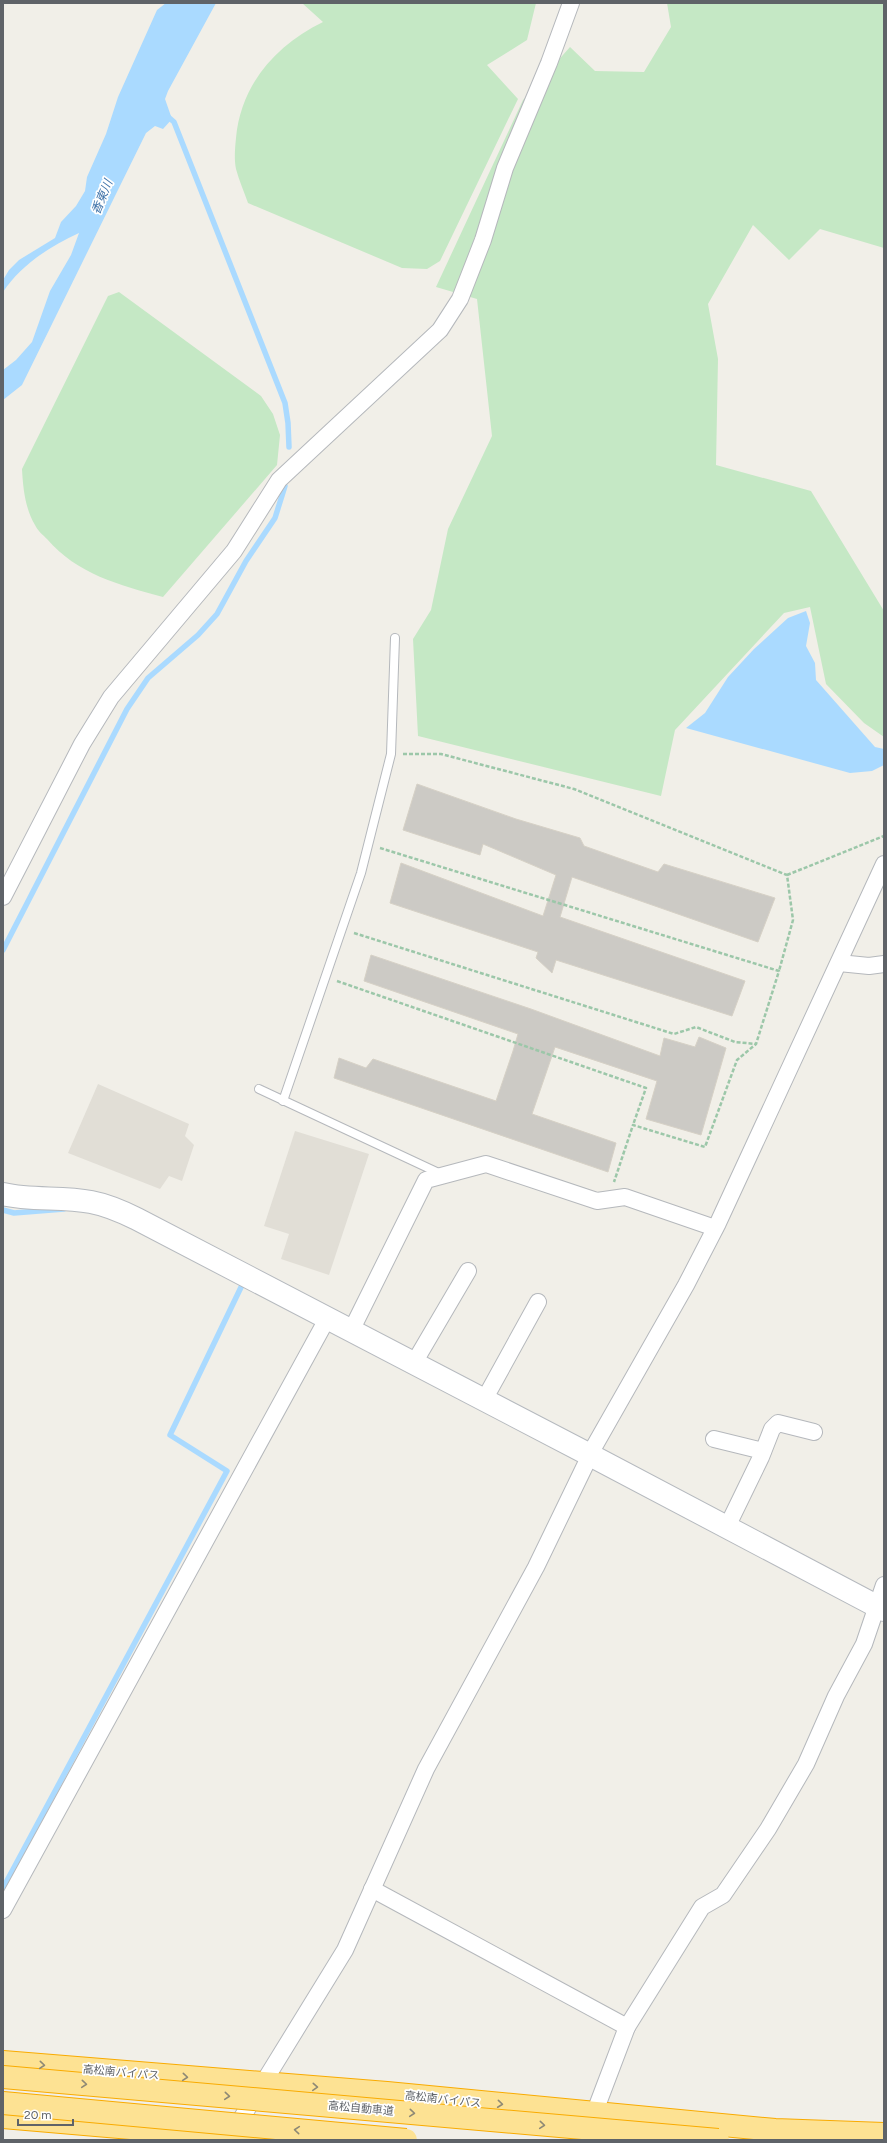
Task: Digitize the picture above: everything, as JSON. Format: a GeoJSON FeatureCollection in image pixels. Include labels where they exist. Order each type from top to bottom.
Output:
{"type":"FeatureCollection","features":[{"type":"Feature","properties":{"kind":"highway","name":"高松南バイパス"},"geometry":{"type":"LineString","coordinates":[[3,2062],[387,2093],[594,2114],[775,2130],[884,2134]]}},
{"type":"Feature","properties":{"kind":"highway","name":"高松自動車道"},"geometry":{"type":"LineString","coordinates":[[3,2077],[718,2140]]}},
{"type":"Feature","properties":{"kind":"highway"},"geometry":{"type":"LineString","coordinates":[[3,2103],[406,2140]]}},
{"type":"Feature","properties":{"kind":"highway"},"geometry":{"type":"LineString","coordinates":[[3,2117],[229,2138],[270,2140]]}},
{"type":"Feature","properties":{"kind":"street"},"geometry":{"type":"LineString","coordinates":[[3,897],[82,744],[111,697],[234,551],[279,480],[440,330],[460,299],[483,240],[505,168],[549,63],[571,3]]}},
{"type":"Feature","properties":{"kind":"street"},"geometry":{"type":"LineString","coordinates":[[229,2138],[345,1950],[426,1769],[536,1567],[590,1454],[686,1285],[715,1228],[884,864]]}},
{"type":"Feature","properties":{"kind":"street"},"geometry":{"type":"LineString","coordinates":[[839,963],[869,966],[884,964]]}},
{"type":"Feature","properties":{"kind":"street"},"geometry":{"type":"LineString","coordinates":[[351,1331],[426,1180],[443,1175],[486,1164],[598,1201],[625,1197],[715,1228]]}},
{"type":"Feature","properties":{"kind":"street"},"geometry":{"type":"LineString","coordinates":[[3,1194],[18,1198],[91,1202],[114,1209],[137,1219],[327,1319],[590,1454],[880,1609]]}},
{"type":"Feature","properties":{"kind":"street"},"geometry":{"type":"LineString","coordinates":[[414,1363],[468,1270]]}},
{"type":"Feature","properties":{"kind":"street"},"geometry":{"type":"LineString","coordinates":[[484,1400],[538,1302]]}},
{"type":"Feature","properties":{"kind":"street"},"geometry":{"type":"LineString","coordinates":[[3,1910],[327,1319]]}},
{"type":"Feature","properties":{"kind":"street"},"geometry":{"type":"LineString","coordinates":[[727,1527],[763,1451],[772,1428],[778,1423],[814,1432]]}},
{"type":"Feature","properties":{"kind":"street"},"geometry":{"type":"LineString","coordinates":[[714,1438],[763,1451]]}},
{"type":"Feature","properties":{"kind":"street"},"geometry":{"type":"LineString","coordinates":[[594,2114],[627,2027],[702,1907],[723,1895],[768,1829],[806,1764],[836,1696],[864,1644],[880,1609],[884,1585]]}},
{"type":"Feature","properties":{"kind":"street"},"geometry":{"type":"LineString","coordinates":[[372,1889],[627,2027]]}},
{"type":"Feature","properties":{"kind":"lane"},"geometry":{"type":"LineString","coordinates":[[284,1101],[361,873],[391,754],[395,638]]}},
{"type":"Feature","properties":{"kind":"lane"},"geometry":{"type":"LineString","coordinates":[[259,1089],[443,1175]]}},
{"type":"Feature","properties":{"kind":"path"},"geometry":{"type":"LineString","coordinates":[[391,754],[441,754],[574,789],[787,875],[884,836]]}},
{"type":"Feature","properties":{"kind":"path"},"geometry":{"type":"LineString","coordinates":[[368,844],[779,971]]}},
{"type":"Feature","properties":{"kind":"path"},"geometry":{"type":"LineString","coordinates":[[633,1125],[705,1147],[737,1060],[756,1044],[779,971],[793,920],[787,875]]}},
{"type":"Feature","properties":{"kind":"path"},"geometry":{"type":"LineString","coordinates":[[342,929],[674,1034],[696,1027],[735,1042],[756,1044]]}},
{"type":"Feature","properties":{"kind":"path"},"geometry":{"type":"LineString","coordinates":[[325,977],[646,1088],[608,1200]]}},
{"type":"Feature","properties":{"kind":"shaded area"},"geometry":{"type":"Polygon","coordinates":[[[98,1084],[189,1124],[185,1136],[194,1145],[182,1181],[169,1176],[160,1189],[68,1153],[98,1084]]]}},
{"type":"Feature","properties":{"kind":"shaded area"},"geometry":{"type":"Polygon","coordinates":[[[295,1131],[369,1154],[329,1275],[281,1259],[289,1234],[264,1226],[295,1131]]]}},
{"type":"Feature","properties":{"kind":"green space"},"geometry":{"type":"Polygon","coordinates":[[[302,3],[536,3],[527,40],[487,65],[518,99],[440,261],[427,269],[402,268],[248,203],[235,165],[235,146],[239,118],[245,100],[253,84],[264,68],[290,42],[323,22],[302,3]]]}},
{"type":"Feature","properties":{"kind":"green space"},"geometry":{"type":"Polygon","coordinates":[[[667,3],[884,3],[884,248],[820,229],[789,260],[753,225],[708,304],[718,359],[716,465],[811,491],[884,611],[884,737],[864,723],[826,684],[810,607],[784,613],[675,730],[661,796],[418,736],[413,639],[431,610],[448,529],[492,436],[477,299],[436,287],[523,100],[570,47],[595,71],[644,72],[671,27],[667,3]]]}},
{"type":"Feature","properties":{"kind":"green space"},"geometry":{"type":"Polygon","coordinates":[[[119,292],[261,396],[273,414],[280,435],[277,465],[163,597],[115,583],[85,570],[72,561],[59,551],[37,529],[29,512],[24,491],[22,469],[108,296],[119,292]]]}},
{"type":"Feature","properties":{"kind":"water","name":"香東川"},"geometry":{"type":"Polygon","coordinates":[[[166,3],[216,3],[168,91],[165,99],[172,119],[163,129],[155,126],[146,133],[22,385],[3,400],[3,370],[16,360],[32,342],[50,291],[71,255],[79,233],[57,244],[37,257],[18,273],[3,292],[3,280],[9,270],[19,260],[55,238],[61,222],[76,206],[85,191],[87,177],[106,134],[118,97],[157,10],[166,3]]]}},
{"type":"Feature","properties":{"kind":"water"},"geometry":{"type":"Polygon","coordinates":[[[806,611],[810,623],[806,646],[815,663],[816,680],[875,747],[884,749],[884,765],[872,771],[850,773],[686,728],[705,713],[728,677],[754,649],[788,618],[806,611]]]}},
{"type":"Feature","properties":{"kind":"building"},"geometry":{"type":"Polygon","coordinates":[[[417,784],[516,819],[580,838],[584,846],[658,872],[664,864],[775,898],[758,942],[572,877],[560,917],[745,981],[732,1016],[556,960],[552,973],[536,958],[538,952],[390,903],[401,863],[543,916],[556,875],[483,844],[480,855],[403,830],[417,784]]]}},
{"type":"Feature","properties":{"kind":"building"},"geometry":{"type":"Polygon","coordinates":[[[371,955],[531,1009],[660,1056],[664,1038],[695,1047],[699,1037],[726,1048],[701,1135],[646,1119],[657,1081],[555,1047],[532,1114],[616,1143],[608,1172],[334,1078],[339,1058],[366,1068],[373,1059],[496,1101],[513,1051],[518,1034],[364,981],[371,955]]]}},
{"type":"Feature","properties":{"kind":"waterway"},"geometry":{"type":"LineString","coordinates":[[166,115],[174,122],[285,403],[289,447]]}},
{"type":"Feature","properties":{"kind":"waterway"},"geometry":{"type":"LineString","coordinates":[[3,950],[127,709],[148,678],[198,635],[217,614],[246,561],[275,518],[285,486]]}},
{"type":"Feature","properties":{"kind":"waterway"},"geometry":{"type":"LineString","coordinates":[[3,1210],[14,1213],[64,1209]]}},
{"type":"Feature","properties":{"kind":"waterway"},"geometry":{"type":"LineString","coordinates":[[3,1888],[227,1471],[170,1435],[244,1281]]}}]}
